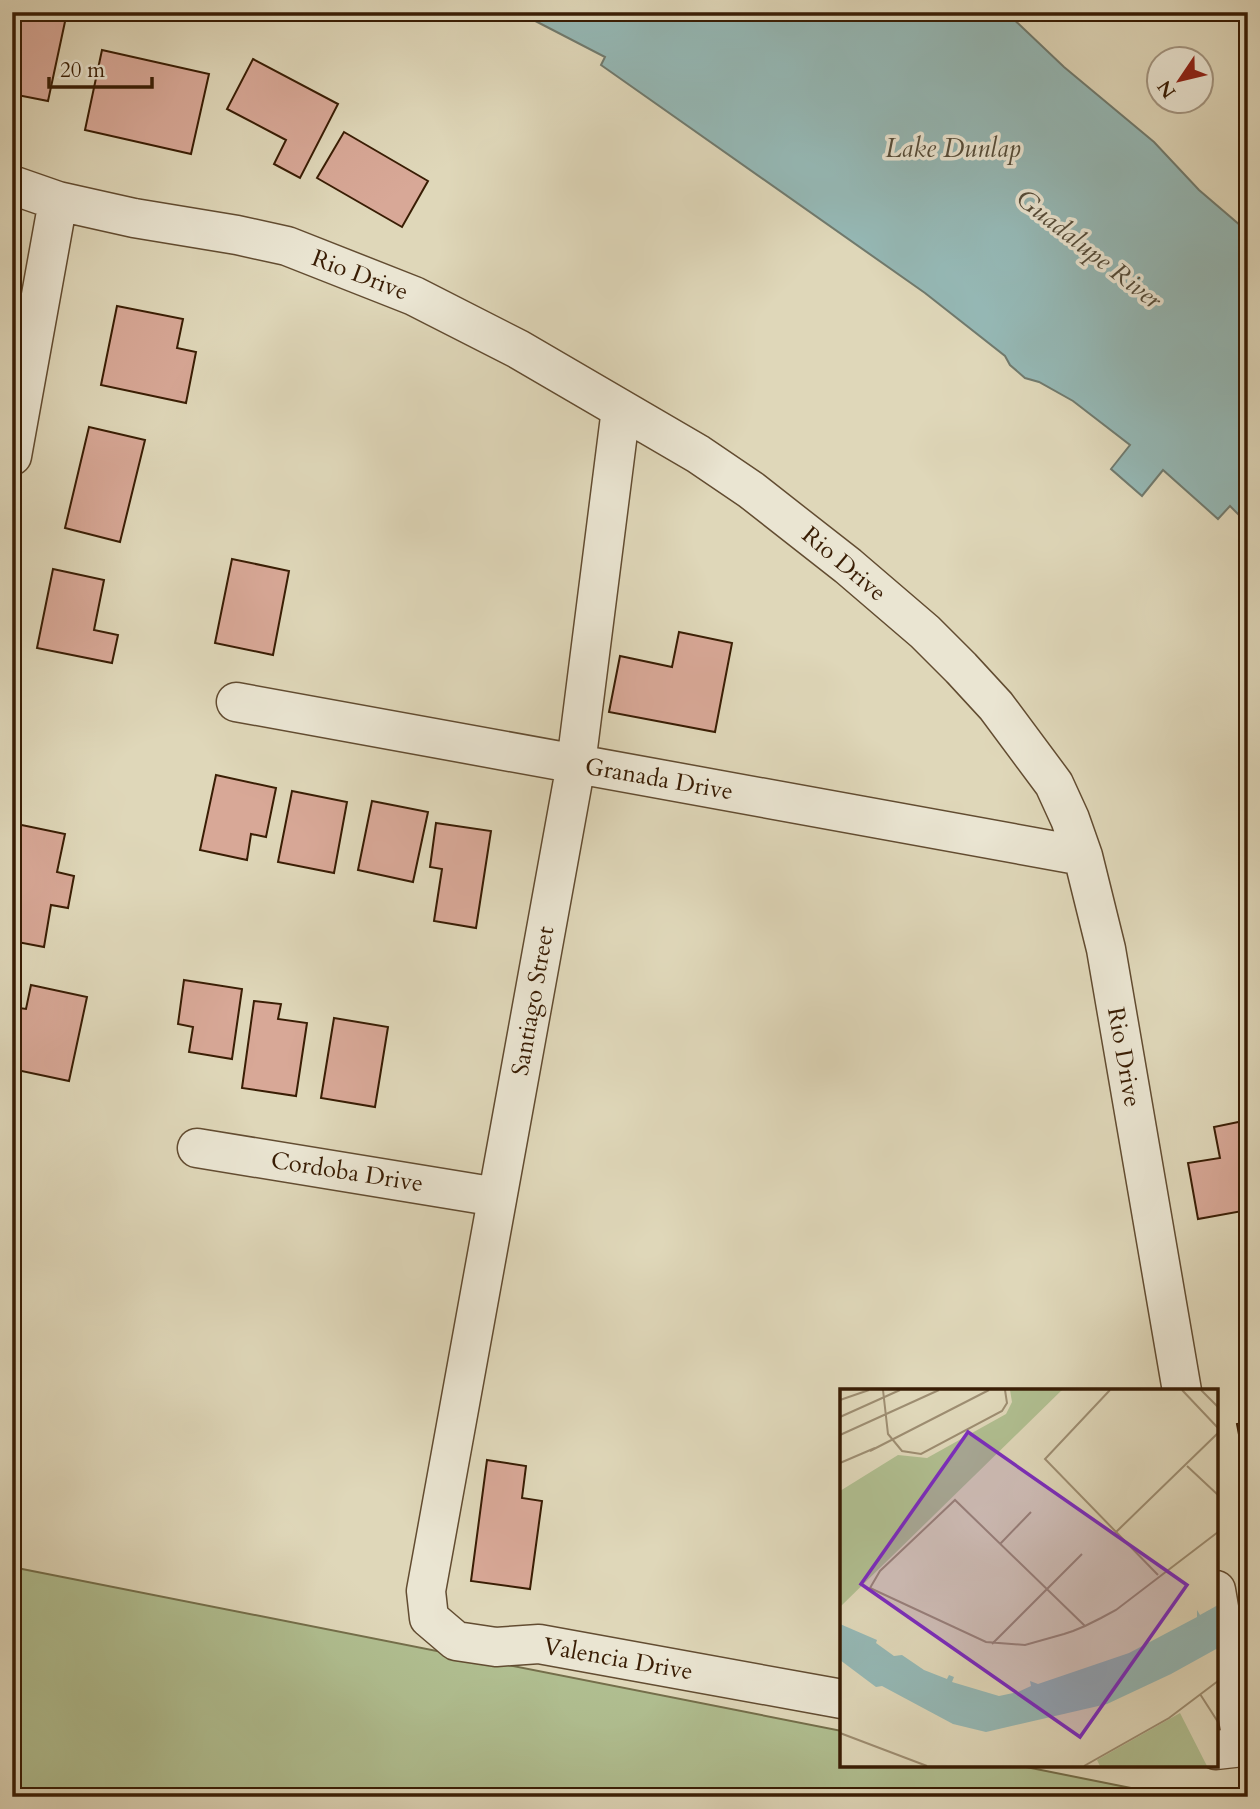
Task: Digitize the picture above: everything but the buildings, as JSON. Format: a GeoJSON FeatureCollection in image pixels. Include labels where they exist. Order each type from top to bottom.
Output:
{"type":"FeatureCollection","features":[{"type":"Feature","properties":{"kind":"street","name":"Rio Drive"},"geometry":{"type":"LineString","coordinates":[[12,185],[58,201],[134,218],[287,246],[414,296],[518,349],[698,454],[751,490],[848,566],[925,632],[996,706],[1031,750],[1054,784],[1083,856],[1106,949],[1182,1389]]}},
{"type":"Feature","properties":{"kind":"street"},"geometry":{"type":"LineString","coordinates":[[12,456],[58,201]]}},
{"type":"Feature","properties":{"kind":"street","name":"Santiago Street"},"geometry":{"type":"LineString","coordinates":[[426,1591],[576,764],[621,409]]}},
{"type":"Feature","properties":{"kind":"street","name":"Granada Drive"},"geometry":{"type":"LineString","coordinates":[[236,702],[1083,856]]}},
{"type":"Feature","properties":{"kind":"street","name":"Cordoba Drive"},"geometry":{"type":"LineString","coordinates":[[197,1148],[497,1197]]}},
{"type":"Feature","properties":{"kind":"street","name":"Valencia Drive"},"geometry":{"type":"LineString","coordinates":[[426,1591],[429,1618],[456,1641],[496,1647],[539,1644],[840,1699]]}},
{"type":"Feature","properties":{"kind":"street"},"geometry":{"type":"LineString","coordinates":[[1218,1613],[1230,1748]]}},
{"type":"Feature","properties":{"kind":"green space"},"geometry":{"type":"Polygon","coordinates":[[[12,1567],[840,1731],[840,1767],[1026,1767],[1176,1797],[23,1797],[12,1792],[12,1567]]]}},
{"type":"Feature","properties":{"kind":"water","name":"Lake Dunlap"},"geometry":{"type":"Polygon","coordinates":[[[518,12],[1006,12],[1064,67],[1154,142],[1199,190],[1248,232],[1248,516],[1244,520],[1230,506],[1218,519],[1163,470],[1142,496],[1111,469],[1130,445],[1073,401],[1039,382],[1025,378],[1010,365],[1005,356],[925,293],[601,65],[605,57],[518,12]]]}},
{"type":"Feature","properties":{"kind":"water label","name":"Guadalupe River"},"geometry":{"type":"Point","coordinates":[1089,249]}}]}
